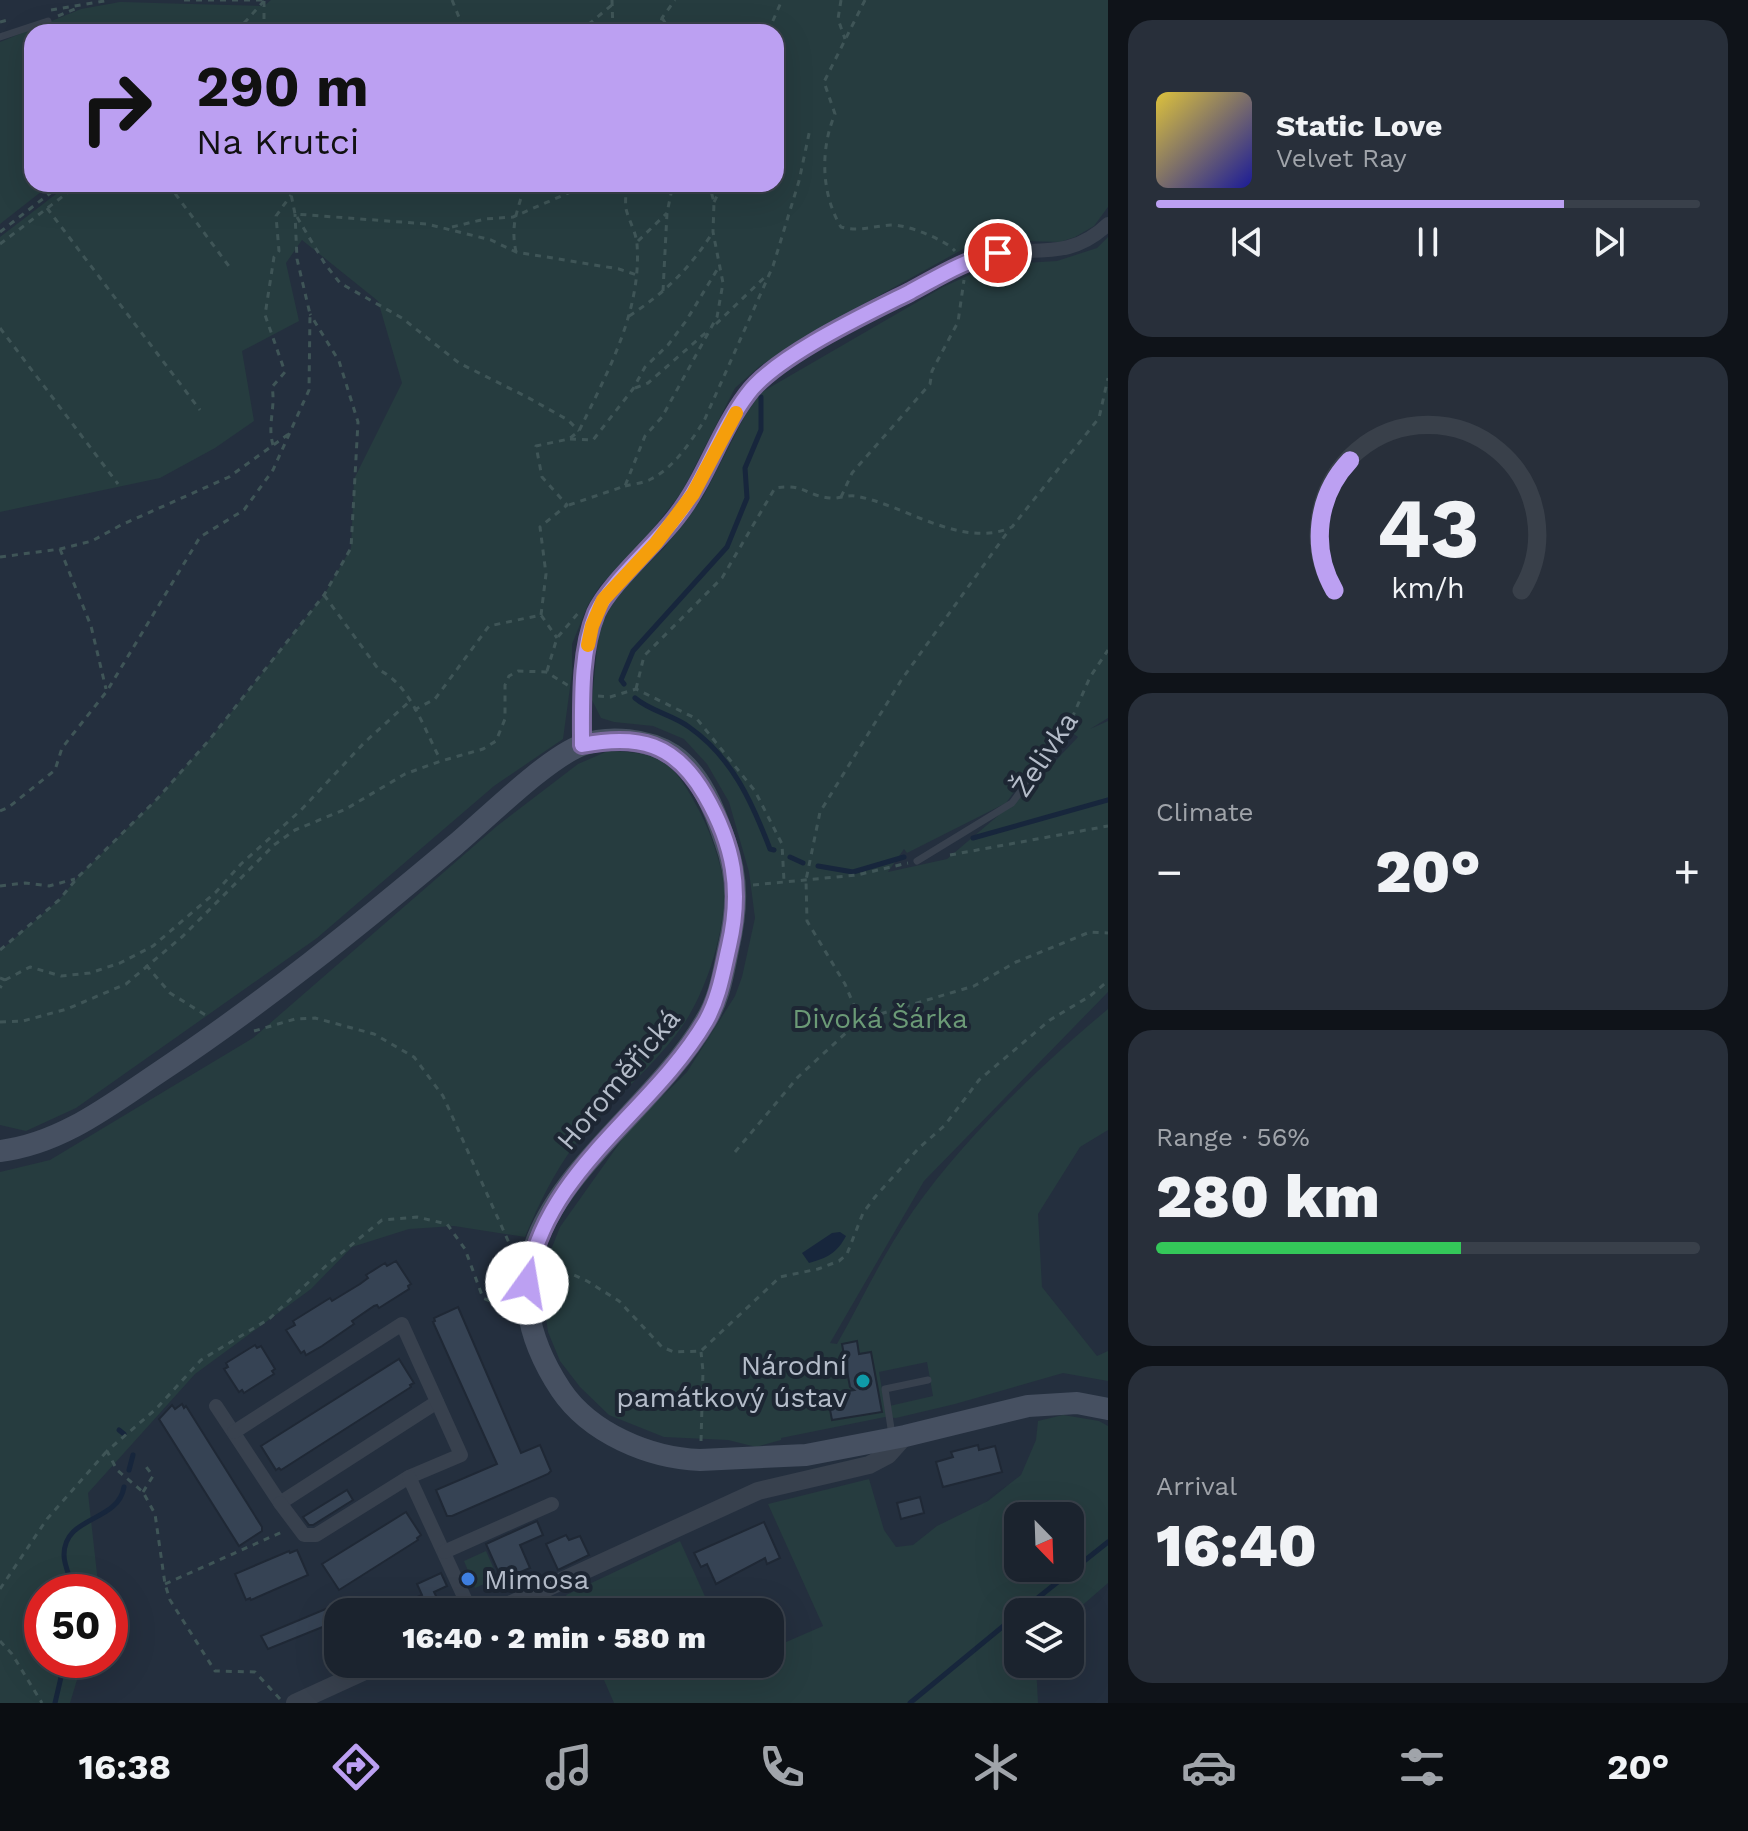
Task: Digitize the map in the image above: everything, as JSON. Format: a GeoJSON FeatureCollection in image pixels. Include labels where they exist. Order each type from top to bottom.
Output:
{"type":"FeatureCollection","features":[{"type":"Feature","properties":{"kind":"main road","name":"Horoměřická"},"geometry":{"type":"LineString","coordinates":[[0,1151],[34,1146],[74,1128],[228,1026],[400,892],[549,765],[582,745],[613,739],[646,744],[674,756],[696,779],[715,812],[733,863],[737,887],[736,917],[717,999],[707,1019],[660,1080],[594,1151],[559,1196],[535,1245],[527,1283],[531,1321],[544,1361],[564,1394],[592,1425],[639,1447],[686,1460],[806,1455],[1028,1406],[1077,1403],[1108,1409]]}},
{"type":"Feature","properties":{"kind":"street"},"geometry":{"type":"LineString","coordinates":[[582,745],[588,645],[597,611],[611,590],[656,543],[693,494],[741,403],[760,381],[850,323],[965,264],[998,253],[1059,251],[1084,242],[1108,224]]}},
{"type":"Feature","properties":{"kind":"street"},"geometry":{"type":"LineString","coordinates":[[216,1406],[304,1535],[316,1535],[409,1477],[461,1455],[402,1324],[234,1432]]}},
{"type":"Feature","properties":{"kind":"street"},"geometry":{"type":"LineString","coordinates":[[280,1503],[437,1402]]}},
{"type":"Feature","properties":{"kind":"street"},"geometry":{"type":"LineString","coordinates":[[525,1598],[758,1491],[869,1465],[888,1455],[898,1436]]}},
{"type":"Feature","properties":{"kind":"street"},"geometry":{"type":"LineString","coordinates":[[409,1477],[465,1598]]}},
{"type":"Feature","properties":{"kind":"street"},"geometry":{"type":"LineString","coordinates":[[444,1552],[552,1504]]}},
{"type":"Feature","properties":{"kind":"street"},"geometry":{"type":"LineString","coordinates":[[295,1703],[349,1678]]}},
{"type":"Feature","properties":{"kind":"lane"},"geometry":{"type":"LineString","coordinates":[[39,24],[48,21]]}},
{"type":"Feature","properties":{"kind":"lane"},"geometry":{"type":"LineString","coordinates":[[0,37],[24,29]]}},
{"type":"Feature","properties":{"kind":"lane","name":"Želivka"},"geometry":{"type":"LineString","coordinates":[[917,861],[1012,803],[1067,729]]}},
{"type":"Feature","properties":{"kind":"lane"},"geometry":{"type":"LineString","coordinates":[[898,1436],[885,1389],[928,1380]]}},
{"type":"Feature","properties":{"kind":"path"},"geometry":{"type":"LineString","coordinates":[[184,0],[264,0]]}},
{"type":"Feature","properties":{"kind":"path"},"geometry":{"type":"LineString","coordinates":[[243,24],[264,0]]}},
{"type":"Feature","properties":{"kind":"path"},"geometry":{"type":"LineString","coordinates":[[264,0],[264,24]]}},
{"type":"Feature","properties":{"kind":"path"},"geometry":{"type":"LineString","coordinates":[[452,0],[462,24]]}},
{"type":"Feature","properties":{"kind":"path"},"geometry":{"type":"LineString","coordinates":[[660,24],[675,0]]}},
{"type":"Feature","properties":{"kind":"path"},"geometry":{"type":"LineString","coordinates":[[772,24],[782,0]]}},
{"type":"Feature","properties":{"kind":"path"},"geometry":{"type":"LineString","coordinates":[[841,0],[838,19],[845,40]]}},
{"type":"Feature","properties":{"kind":"path"},"geometry":{"type":"LineString","coordinates":[[841,497],[852,473],[930,384],[932,371],[958,322],[965,264],[950,246],[928,235],[895,225],[853,230],[841,227],[832,212],[825,173],[826,135],[835,114],[824,82],[865,0]]}},
{"type":"Feature","properties":{"kind":"path"},"geometry":{"type":"LineString","coordinates":[[588,24],[612,2]]}},
{"type":"Feature","properties":{"kind":"path"},"geometry":{"type":"LineString","coordinates":[[612,2],[613,24]]}},
{"type":"Feature","properties":{"kind":"path"},"geometry":{"type":"LineString","coordinates":[[48,21],[84,5]]}},
{"type":"Feature","properties":{"kind":"path"},"geometry":{"type":"LineString","coordinates":[[662,18],[666,24]]}},
{"type":"Feature","properties":{"kind":"path"},"geometry":{"type":"LineString","coordinates":[[557,638],[541,615],[546,574],[540,527],[567,505],[651,479],[690,443],[704,421],[770,271],[799,181],[810,129]]}},
{"type":"Feature","properties":{"kind":"path"},"geometry":{"type":"LineString","coordinates":[[0,232],[52,192]]}},
{"type":"Feature","properties":{"kind":"path"},"geometry":{"type":"LineString","coordinates":[[0,244],[68,192]]}},
{"type":"Feature","properties":{"kind":"path"},"geometry":{"type":"LineString","coordinates":[[174,192],[231,269]]}},
{"type":"Feature","properties":{"kind":"path"},"geometry":{"type":"LineString","coordinates":[[0,811],[55,770],[62,748],[107,691],[200,537],[244,510],[273,470],[309,390],[310,314],[297,259],[290,192]]}},
{"type":"Feature","properties":{"kind":"path"},"geometry":{"type":"LineString","coordinates":[[516,252],[512,236],[513,217],[522,192]]}},
{"type":"Feature","properties":{"kind":"path"},"geometry":{"type":"LineString","coordinates":[[448,228],[485,219],[513,217],[571,192]]}},
{"type":"Feature","properties":{"kind":"path"},"geometry":{"type":"LineString","coordinates":[[569,439],[579,431],[617,350],[629,316],[637,275],[637,242],[626,208],[627,192]]}},
{"type":"Feature","properties":{"kind":"path"},"geometry":{"type":"LineString","coordinates":[[663,292],[667,213],[671,192]]}},
{"type":"Feature","properties":{"kind":"path"},"geometry":{"type":"LineString","coordinates":[[625,486],[645,436],[662,417],[714,326],[723,283],[713,232],[711,192]]}},
{"type":"Feature","properties":{"kind":"path"},"geometry":{"type":"LineString","coordinates":[[714,202],[719,192]]}},
{"type":"Feature","properties":{"kind":"path"},"geometry":{"type":"LineString","coordinates":[[273,445],[270,434],[274,398],[272,387],[285,372],[265,315],[274,257],[279,251],[276,216],[291,195]]}},
{"type":"Feature","properties":{"kind":"path"},"geometry":{"type":"LineString","coordinates":[[47,208],[200,410]]}},
{"type":"Feature","properties":{"kind":"path"},"geometry":{"type":"LineString","coordinates":[[637,242],[667,213]]}},
{"type":"Feature","properties":{"kind":"path"},"geometry":{"type":"LineString","coordinates":[[295,214],[427,224],[491,240],[516,252],[619,269],[637,275]]}},
{"type":"Feature","properties":{"kind":"path"},"geometry":{"type":"LineString","coordinates":[[295,214],[340,283],[402,318],[459,363],[568,420],[579,431]]}},
{"type":"Feature","properties":{"kind":"path"},"geometry":{"type":"LineString","coordinates":[[629,316],[663,292],[695,260],[713,232]]}},
{"type":"Feature","properties":{"kind":"path"},"geometry":{"type":"LineString","coordinates":[[567,505],[542,477],[536,446],[569,439],[593,440],[633,389],[645,367],[668,345],[686,321],[720,265]]}},
{"type":"Feature","properties":{"kind":"path"},"geometry":{"type":"LineString","coordinates":[[633,389],[648,383],[714,326],[770,271]]}},
{"type":"Feature","properties":{"kind":"path"},"geometry":{"type":"LineString","coordinates":[[0,950],[46,912],[157,799],[210,739],[324,595],[351,548],[358,422],[339,361],[310,314]]}},
{"type":"Feature","properties":{"kind":"path"},"geometry":{"type":"LineString","coordinates":[[0,328],[118,484]]}},
{"type":"Feature","properties":{"kind":"path"},"geometry":{"type":"LineString","coordinates":[[860,1020],[845,984],[807,921],[806,880],[820,812],[902,679],[1012,527],[1099,418],[1108,378]]}},
{"type":"Feature","properties":{"kind":"path"},"geometry":{"type":"LineString","coordinates":[[0,557],[92,541],[216,483],[290,433]]}},
{"type":"Feature","properties":{"kind":"path"},"geometry":{"type":"LineString","coordinates":[[636,689],[644,656],[722,578],[775,488],[793,485],[828,498],[853,496],[955,530],[997,533],[1012,527]]}},
{"type":"Feature","properties":{"kind":"path"},"geometry":{"type":"LineString","coordinates":[[60,549],[91,626],[107,691]]}},
{"type":"Feature","properties":{"kind":"path"},"geometry":{"type":"LineString","coordinates":[[324,595],[379,670],[391,675],[410,701],[441,761]]}},
{"type":"Feature","properties":{"kind":"path"},"geometry":{"type":"LineString","coordinates":[[546,672],[557,638],[581,609],[597,611]]}},
{"type":"Feature","properties":{"kind":"path"},"geometry":{"type":"LineString","coordinates":[[414,710],[435,699],[489,626],[541,615]]}},
{"type":"Feature","properties":{"kind":"path","name":"Želivka"},"geometry":{"type":"LineString","coordinates":[[1067,729],[1090,677],[1108,650]]}},
{"type":"Feature","properties":{"kind":"path"},"geometry":{"type":"LineString","coordinates":[[0,1022],[23,1021],[67,1009],[126,984],[183,936],[274,845],[295,830],[346,809],[405,774],[483,749],[496,741],[505,719],[505,685],[509,676],[518,671],[546,672],[583,694],[610,697],[636,689],[697,719],[755,791],[782,844],[784,881]]}},
{"type":"Feature","properties":{"kind":"path"},"geometry":{"type":"LineString","coordinates":[[0,988],[2,979],[30,967],[61,976],[90,973],[120,963],[153,946],[216,892],[241,864],[301,810],[364,743],[410,701]]}},
{"type":"Feature","properties":{"kind":"path"},"geometry":{"type":"LineString","coordinates":[[0,886],[25,883],[49,886],[78,877]]}},
{"type":"Feature","properties":{"kind":"path"},"geometry":{"type":"LineString","coordinates":[[735,1152],[798,1077],[860,1020],[974,986],[1031,956],[1090,932],[1108,933]]}},
{"type":"Feature","properties":{"kind":"path"},"geometry":{"type":"LineString","coordinates":[[146,965],[170,993],[194,1010],[242,1033],[295,1019],[315,1018],[374,1034],[414,1057],[443,1096],[515,1256],[530,1263]]}},
{"type":"Feature","properties":{"kind":"path"},"geometry":{"type":"LineString","coordinates":[[551,1281],[574,1275],[587,1281],[619,1301],[662,1347],[674,1352],[701,1351],[780,1277],[818,1269],[839,1261],[847,1254],[863,1213],[875,1197],[918,1149],[945,1125],[979,1080],[1050,1020],[1090,996],[1108,981]]}},
{"type":"Feature","properties":{"kind":"path"},"geometry":{"type":"LineString","coordinates":[[700,1460],[701,1351]]}},
{"type":"Feature","properties":{"kind":"path"},"geometry":{"type":"LineString","coordinates":[[0,1589],[47,1519],[107,1451]]}},
{"type":"Feature","properties":{"kind":"path"},"geometry":{"type":"LineString","coordinates":[[143,1492],[153,1476],[144,1464]]}},
{"type":"Feature","properties":{"kind":"path"},"geometry":{"type":"LineString","coordinates":[[165,1584],[297,1525]]}},
{"type":"Feature","properties":{"kind":"path"},"geometry":{"type":"LineString","coordinates":[[0,1641],[12,1654],[42,1703]]}},
{"type":"Feature","properties":{"kind":"green space"},"geometry":{"type":"Polygon","coordinates":[[[271,0],[1108,0],[1108,207],[1094,226],[1060,242],[990,240],[965,248],[760,366],[735,388],[682,492],[645,539],[600,586],[588,605],[572,644],[572,673],[563,739],[494,786],[317,938],[76,1108],[26,1131],[0,1125],[0,951],[59,900],[157,799],[210,739],[324,595],[351,548],[354,479],[402,383],[378,301],[302,240],[286,263],[299,321],[242,351],[254,421],[215,448],[160,478],[0,512],[0,237],[59,192],[784,192],[784,24],[44,24],[81,9],[120,2],[264,6],[271,0]]]}},
{"type":"Feature","properties":{"kind":"green space"},"geometry":{"type":"Polygon","coordinates":[[[24,32],[24,192],[41,192],[0,224],[0,42],[24,32]]]}},
{"type":"Feature","properties":{"kind":"green space","name":"Divoká Šárka"},"geometry":{"type":"Polygon","coordinates":[[[1108,237],[1108,718],[1090,729],[1108,721],[1108,992],[924,1181],[830,1343],[837,1344],[902,1227],[955,1157],[1030,1079],[1108,1009],[1108,1130],[1080,1147],[1038,1214],[1042,1287],[1097,1356],[1108,1351],[1108,1381],[1063,1373],[955,1404],[896,1418],[885,1417],[781,1438],[756,1447],[728,1440],[664,1437],[609,1415],[580,1387],[560,1361],[548,1332],[543,1295],[545,1265],[560,1227],[631,1127],[687,1072],[735,996],[755,918],[749,872],[729,802],[707,764],[684,739],[653,726],[601,718],[592,700],[599,628],[618,593],[664,548],[703,497],[755,396],[943,287],[991,265],[1057,261],[1097,248],[1108,237]],[[1062,726],[1006,803],[907,853],[904,849],[888,872],[947,859],[1026,792],[1078,737],[1062,726]],[[927,1362],[879,1372],[885,1407],[933,1396],[927,1362]]]}},
{"type":"Feature","properties":{"kind":"green space"},"geometry":{"type":"Polygon","coordinates":[[[608,751],[656,758],[666,764],[684,784],[701,814],[719,861],[724,890],[721,925],[712,962],[690,1014],[656,1059],[574,1146],[559,1167],[525,1237],[454,1226],[409,1229],[352,1247],[311,1289],[195,1374],[88,1493],[97,1574],[24,1574],[24,1678],[78,1678],[70,1703],[0,1703],[0,1172],[50,1160],[253,1038],[497,826],[578,764],[608,751]]]}},
{"type":"Feature","properties":{"kind":"green space"},"geometry":{"type":"Polygon","coordinates":[[[1063,1415],[1099,1421],[1108,1426],[1108,1583],[1084,1604],[1084,1598],[1004,1598],[1004,1678],[1037,1678],[1038,1703],[614,1703],[603,1678],[784,1678],[784,1643],[823,1626],[768,1504],[869,1479],[884,1530],[896,1547],[913,1545],[937,1526],[988,1501],[1021,1475],[1036,1440],[1038,1421],[1063,1415]]]}},
{"type":"Feature","properties":{"kind":"green space"},"geometry":{"type":"Polygon","coordinates":[[[680,1541],[706,1598],[567,1598],[566,1595],[680,1541]]]}},
{"type":"Feature","properties":{"kind":"green space"},"geometry":{"type":"Polygon","coordinates":[[[486,1551],[498,1578],[475,1588],[464,1561],[486,1551]]]}},
{"type":"Feature","properties":{"kind":"water"},"geometry":{"type":"Polygon","coordinates":[[[840,1232],[846,1236],[835,1251],[809,1263],[802,1253],[832,1233],[840,1232]]]}},
{"type":"Feature","properties":{"kind":"building"},"geometry":{"type":"Polygon","coordinates":[[[396,1261],[411,1284],[409,1289],[379,1308],[374,1306],[322,1346],[306,1355],[304,1351],[301,1353],[286,1330],[295,1325],[293,1321],[360,1284],[368,1278],[366,1275],[385,1263],[387,1266],[396,1261]]]}},
{"type":"Feature","properties":{"kind":"building"},"geometry":{"type":"Polygon","coordinates":[[[458,1307],[521,1453],[540,1445],[551,1471],[447,1516],[436,1490],[497,1464],[433,1322],[434,1318],[458,1307]]]}},
{"type":"Feature","properties":{"kind":"building","name":"Národní památkový ústav"},"geometry":{"type":"Polygon","coordinates":[[[857,1341],[859,1354],[871,1352],[882,1412],[832,1420],[827,1394],[854,1390],[850,1387],[842,1344],[857,1341]]]}},
{"type":"Feature","properties":{"kind":"building"},"geometry":{"type":"Polygon","coordinates":[[[255,1345],[257,1348],[261,1346],[275,1369],[272,1371],[274,1374],[244,1393],[242,1390],[239,1392],[224,1369],[228,1367],[226,1363],[255,1345]]]}},
{"type":"Feature","properties":{"kind":"building"},"geometry":{"type":"Polygon","coordinates":[[[399,1359],[414,1383],[411,1387],[281,1470],[276,1470],[261,1446],[399,1359]]]}},
{"type":"Feature","properties":{"kind":"building"},"geometry":{"type":"Polygon","coordinates":[[[182,1404],[262,1527],[262,1531],[239,1546],[159,1419],[172,1405],[175,1409],[182,1404]]]}},
{"type":"Feature","properties":{"kind":"building"},"geometry":{"type":"Polygon","coordinates":[[[978,1445],[979,1450],[995,1446],[1002,1472],[943,1487],[936,1462],[953,1457],[951,1452],[978,1445]]]}},
{"type":"Feature","properties":{"kind":"building"},"geometry":{"type":"Polygon","coordinates":[[[347,1490],[353,1500],[309,1525],[303,1517],[347,1490]]]}},
{"type":"Feature","properties":{"kind":"building"},"geometry":{"type":"Polygon","coordinates":[[[920,1497],[924,1513],[901,1519],[897,1503],[920,1497]]]}},
{"type":"Feature","properties":{"kind":"building"},"geometry":{"type":"Polygon","coordinates":[[[406,1512],[421,1535],[418,1540],[339,1590],[322,1564],[406,1512]]]}},
{"type":"Feature","properties":{"kind":"building"},"geometry":{"type":"Polygon","coordinates":[[[537,1521],[543,1535],[520,1545],[530,1568],[502,1580],[486,1544],[537,1521]]]}},
{"type":"Feature","properties":{"kind":"building"},"geometry":{"type":"Polygon","coordinates":[[[764,1522],[780,1558],[767,1564],[765,1558],[716,1584],[707,1564],[701,1567],[694,1553],[764,1522]]]}},
{"type":"Feature","properties":{"kind":"building"},"geometry":{"type":"Polygon","coordinates":[[[566,1535],[569,1540],[580,1536],[589,1555],[558,1570],[546,1544],[566,1535]]]}},
{"type":"Feature","properties":{"kind":"building"},"geometry":{"type":"Polygon","coordinates":[[[297,1550],[308,1575],[246,1600],[235,1574],[297,1550]]]}},
{"type":"Feature","properties":{"kind":"building"},"geometry":{"type":"Polygon","coordinates":[[[441,1573],[447,1586],[434,1592],[437,1598],[415,1598],[422,1595],[417,1584],[441,1573]]]}},
{"type":"Feature","properties":{"kind":"building"},"geometry":{"type":"Polygon","coordinates":[[[324,1610],[324,1626],[268,1649],[261,1636],[324,1610]]]}},
{"type":"Feature","properties":{"kind":"waterway"},"geometry":{"type":"LineString","coordinates":[[624,684],[621,680],[633,651],[727,547],[747,498],[745,468],[761,430],[761,397]]}},
{"type":"Feature","properties":{"kind":"waterway"},"geometry":{"type":"LineString","coordinates":[[635,698],[683,723],[717,752],[739,782],[770,849],[774,850]]}},
{"type":"Feature","properties":{"kind":"waterway"},"geometry":{"type":"LineString","coordinates":[[973,838],[1108,800]]}},
{"type":"Feature","properties":{"kind":"waterway"},"geometry":{"type":"LineString","coordinates":[[790,857],[803,863]]}},
{"type":"Feature","properties":{"kind":"waterway"},"geometry":{"type":"LineString","coordinates":[[818,866],[853,872],[904,857]]}},
{"type":"Feature","properties":{"kind":"waterway"},"geometry":{"type":"LineString","coordinates":[[119,1430],[124,1434]]}},
{"type":"Feature","properties":{"kind":"waterway"},"geometry":{"type":"LineString","coordinates":[[129,1470],[133,1455]]}},
{"type":"Feature","properties":{"kind":"waterway"},"geometry":{"type":"LineString","coordinates":[[68,1574],[64,1560],[66,1542],[81,1525],[112,1507],[120,1499],[124,1487]]}},
{"type":"Feature","properties":{"kind":"waterway"},"geometry":{"type":"LineString","coordinates":[[1038,1598],[1108,1542]]}},
{"type":"Feature","properties":{"kind":"waterway"},"geometry":{"type":"LineString","coordinates":[[910,1703],[1004,1626]]}},
{"type":"Feature","properties":{"kind":"waterway"},"geometry":{"type":"LineString","coordinates":[[55,1703],[61,1678]]}},
{"type":"Feature","properties":{"kind":"slow traffic"},"geometry":{"type":"LineString","coordinates":[[588,645],[603,600],[656,543],[693,494],[736,413]]}},
{"type":"Feature","properties":{"kind":"place","name":"Národní památkový ústav"},"geometry":{"type":"Point","coordinates":[863,1381]}},
{"type":"Feature","properties":{"kind":"place","name":"Mimosa"},"geometry":{"type":"Point","coordinates":[468,1579]}},
{"type":"Feature","properties":{"kind":"route"},"geometry":{"type":"LineString","coordinates":[[527,1283],[535,1245],[559,1196],[594,1151],[660,1080],[707,1019],[717,999],[736,917],[737,887],[733,863],[715,812],[696,779],[674,756],[646,744],[613,739],[582,745],[585,667],[597,611],[611,590],[656,543],[693,494],[741,403],[760,381],[850,323],[971,260],[998,253]]}}]}
